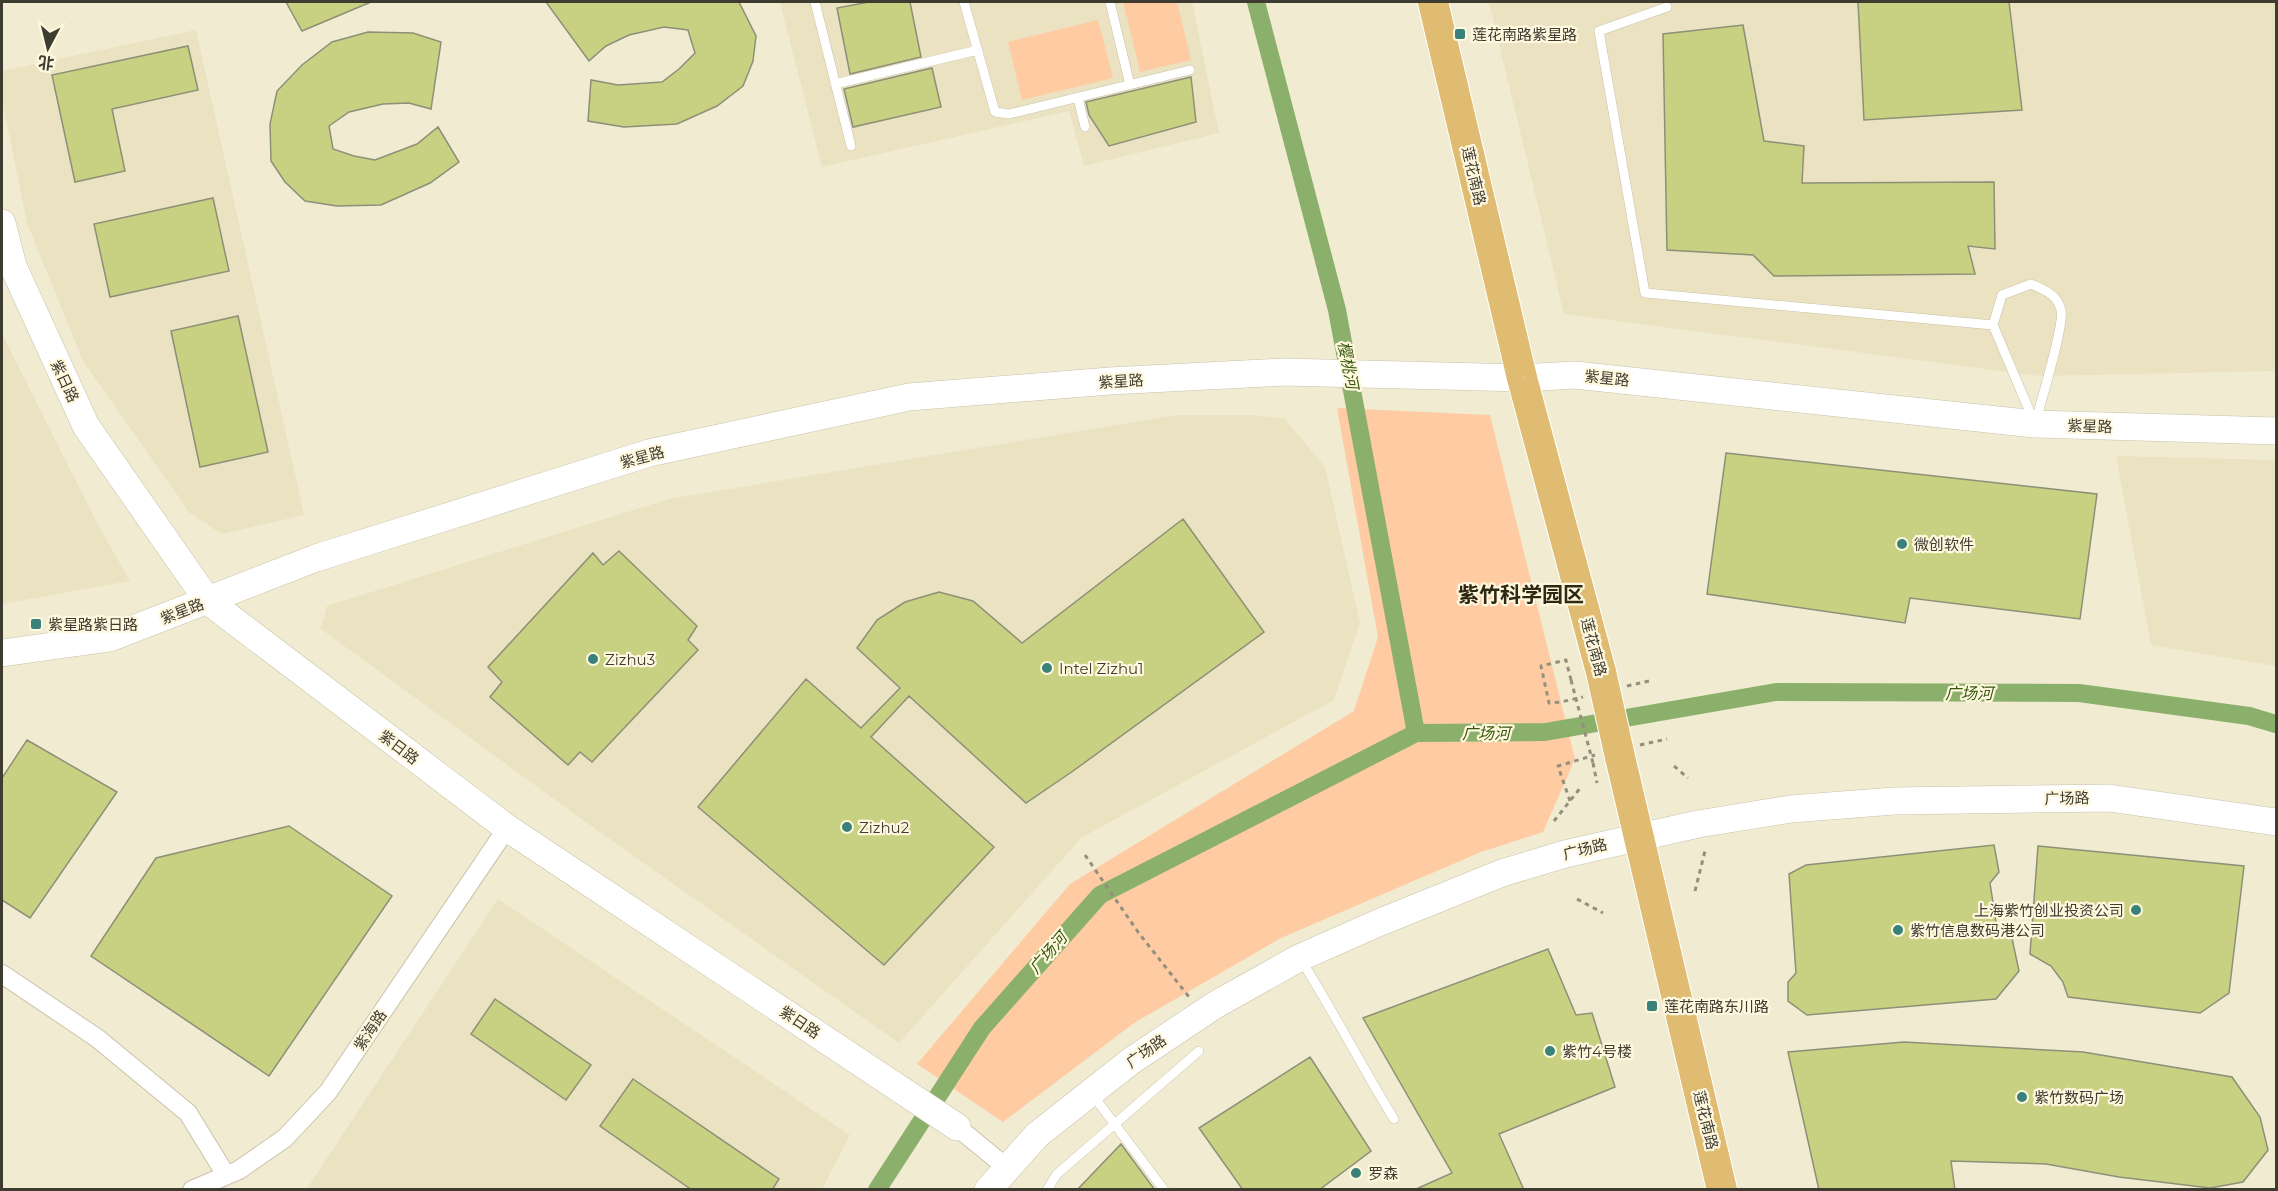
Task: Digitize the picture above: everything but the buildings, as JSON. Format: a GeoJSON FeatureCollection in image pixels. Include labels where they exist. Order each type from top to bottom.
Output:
{"type":"FeatureCollection","features":[{"type":"Feature","properties":{"kind":"main road","name":"莲花南路"},"geometry":{"type":"LineString","coordinates":[[1433,2],[1522,378],[1601,672],[1606,760],[1638,836],[1722,1190]]}},
{"type":"Feature","properties":{"kind":"street","name":"紫日路"},"geometry":{"type":"LineString","coordinates":[[2,223],[13,266],[86,426],[208,601],[507,828],[957,1127]]}},
{"type":"Feature","properties":{"kind":"street","name":"紫星路"},"geometry":{"type":"LineString","coordinates":[[2,654],[110,638],[316,558],[649,453],[909,397],[1110,381],[1284,372],[1522,378],[1575,375],[2035,424],[2277,431]]}},
{"type":"Feature","properties":{"kind":"street","name":"广场路"},"geometry":{"type":"LineString","coordinates":[[988,1190],[1006,1167],[1037,1135],[1131,1061],[1202,1014],[1299,958],[1502,873],[1565,854],[1698,824],[1791,809],[1894,801],[2109,798],[2277,822]]}},
{"type":"Feature","properties":{"kind":"street","name":"紫海路"},"geometry":{"type":"LineString","coordinates":[[192,1190],[239,1170],[285,1138],[328,1092],[507,828]]}},
{"type":"Feature","properties":{"kind":"street"},"geometry":{"type":"LineString","coordinates":[[2,974],[97,1038],[188,1113],[226,1175]]}},
{"type":"Feature","properties":{"kind":"street"},"geometry":{"type":"LineString","coordinates":[[957,1127],[1006,1167]]}},
{"type":"Feature","properties":{"kind":"lane"},"geometry":{"type":"LineString","coordinates":[[815,2],[851,146]]}},
{"type":"Feature","properties":{"kind":"lane"},"geometry":{"type":"LineString","coordinates":[[964,2],[995,112],[1009,114],[1190,70]]}},
{"type":"Feature","properties":{"kind":"lane"},"geometry":{"type":"LineString","coordinates":[[1110,2],[1130,85]]}},
{"type":"Feature","properties":{"kind":"lane"},"geometry":{"type":"LineString","coordinates":[[1667,7],[1599,31],[1645,293],[1993,325]]}},
{"type":"Feature","properties":{"kind":"lane"},"geometry":{"type":"LineString","coordinates":[[834,84],[978,50]]}},
{"type":"Feature","properties":{"kind":"lane"},"geometry":{"type":"LineString","coordinates":[[1078,98],[1085,127]]}},
{"type":"Feature","properties":{"kind":"lane"},"geometry":{"type":"LineString","coordinates":[[2031,284],[2053,294],[2062,312],[2054,354],[2035,424],[1993,325],[2002,295],[2031,284]]}},
{"type":"Feature","properties":{"kind":"lane"},"geometry":{"type":"LineString","coordinates":[[1299,958],[1334,1012],[1360,1063],[1394,1119]]}},
{"type":"Feature","properties":{"kind":"lane"},"geometry":{"type":"LineString","coordinates":[[1047,1190],[1057,1174],[1199,1051]]}},
{"type":"Feature","properties":{"kind":"lane"},"geometry":{"type":"LineString","coordinates":[[1091,1093],[1164,1190]]}},
{"type":"Feature","properties":{"kind":"path"},"geometry":{"type":"LineString","coordinates":[[1561,702],[1549,702],[1541,666],[1566,660],[1571,680],[1606,760],[1597,783]]}},
{"type":"Feature","properties":{"kind":"path"},"geometry":{"type":"LineString","coordinates":[[1570,801],[1558,766],[1575,759]]}},
{"type":"Feature","properties":{"kind":"path"},"geometry":{"type":"LineString","coordinates":[[1674,766],[1688,778]]}},
{"type":"Feature","properties":{"kind":"path"},"geometry":{"type":"LineString","coordinates":[[1554,821],[1581,787]]}},
{"type":"Feature","properties":{"kind":"path"},"geometry":{"type":"LineString","coordinates":[[1695,891],[1705,851]]}},
{"type":"Feature","properties":{"kind":"path"},"geometry":{"type":"LineString","coordinates":[[1085,855],[1138,932],[1202,1014]]}},
{"type":"Feature","properties":{"kind":"path"},"geometry":{"type":"LineString","coordinates":[[1577,899],[1603,913]]}},
{"type":"Feature","properties":{"kind":"shaded area"},"geometry":{"type":"Polygon","coordinates":[[[780,2],[1192,2],[1219,133],[1084,166],[1069,111],[822,167],[780,2]]]}},
{"type":"Feature","properties":{"kind":"shaded area"},"geometry":{"type":"Polygon","coordinates":[[[1123,2],[1177,2],[1191,60],[1140,72],[1123,2]]]}},
{"type":"Feature","properties":{"kind":"shaded area"},"geometry":{"type":"Polygon","coordinates":[[[1489,2],[2276,2],[2276,371],[2040,376],[1564,314],[1489,2]]]}},
{"type":"Feature","properties":{"kind":"shaded area"},"geometry":{"type":"Polygon","coordinates":[[[1098,20],[1113,78],[1022,100],[1008,42],[1098,20]]]}},
{"type":"Feature","properties":{"kind":"shaded area"},"geometry":{"type":"Polygon","coordinates":[[[196,30],[304,515],[222,534],[190,513],[83,361],[27,223],[2,100],[2,71],[196,30]]]}},
{"type":"Feature","properties":{"kind":"shaded area"},"geometry":{"type":"Polygon","coordinates":[[[2,334],[99,527],[130,581],[2,604],[2,334]]]}},
{"type":"Feature","properties":{"kind":"shaded area"},"geometry":{"type":"Polygon","coordinates":[[[1337,408],[1490,415],[1575,759],[1543,832],[1481,852],[1281,938],[1134,1023],[1003,1122],[917,1064],[1070,884],[1354,711],[1378,637],[1337,408]]]}},
{"type":"Feature","properties":{"kind":"shaded area"},"geometry":{"type":"Polygon","coordinates":[[[1177,415],[1249,415],[1284,418],[1325,467],[1360,623],[1334,700],[1081,838],[899,1043],[587,823],[321,629],[327,606],[669,499],[1177,415]]]}},
{"type":"Feature","properties":{"kind":"shaded area"},"geometry":{"type":"Polygon","coordinates":[[[2116,456],[2276,460],[2276,666],[2151,645],[2116,456]]]}},
{"type":"Feature","properties":{"kind":"shaded area"},"geometry":{"type":"Polygon","coordinates":[[[498,899],[850,1135],[822,1189],[306,1190],[498,899]]]}},
{"type":"Feature","properties":{"kind":"waterway","name":"樱桃河"},"geometry":{"type":"LineString","coordinates":[[1256,2],[1337,310],[1416,733]]}},
{"type":"Feature","properties":{"kind":"waterway","name":"广场河"},"geometry":{"type":"LineString","coordinates":[[877,1190],[982,1028],[1100,895],[1416,733],[1545,732],[1776,692],[2079,693],[2249,716],[2276,724]]}},
{"type":"Feature","properties":{"kind":"place","name":"莲花南路紫星路"},"geometry":{"type":"Point","coordinates":[1460,34]}},
{"type":"Feature","properties":{"kind":"place","name":"微创软件"},"geometry":{"type":"Point","coordinates":[1902,544]}},
{"type":"Feature","properties":{"kind":"place","name":"紫星路紫日路"},"geometry":{"type":"Point","coordinates":[36,624]}},
{"type":"Feature","properties":{"kind":"place","name":"Zizhu3"},"geometry":{"type":"Point","coordinates":[593,659]}},
{"type":"Feature","properties":{"kind":"place","name":"Intel Zizhu1"},"geometry":{"type":"Point","coordinates":[1047,668]}},
{"type":"Feature","properties":{"kind":"place","name":"Zizhu2"},"geometry":{"type":"Point","coordinates":[847,827]}},
{"type":"Feature","properties":{"kind":"place","name":"上海紫竹创业投资公司"},"geometry":{"type":"Point","coordinates":[2136,910]}},
{"type":"Feature","properties":{"kind":"place","name":"紫竹信息数码港公司"},"geometry":{"type":"Point","coordinates":[1898,930]}},
{"type":"Feature","properties":{"kind":"place","name":"莲花南路东川路"},"geometry":{"type":"Point","coordinates":[1652,1006]}},
{"type":"Feature","properties":{"kind":"place","name":"紫竹4号楼"},"geometry":{"type":"Point","coordinates":[1550,1051]}},
{"type":"Feature","properties":{"kind":"place","name":"紫竹数码广场"},"geometry":{"type":"Point","coordinates":[2022,1097]}},
{"type":"Feature","properties":{"kind":"place","name":"罗森"},"geometry":{"type":"Point","coordinates":[1356,1173]}},
{"type":"Feature","properties":{"kind":"district","name":"紫竹科学园区"},"geometry":{"type":"Point","coordinates":[1521,594]}}]}
